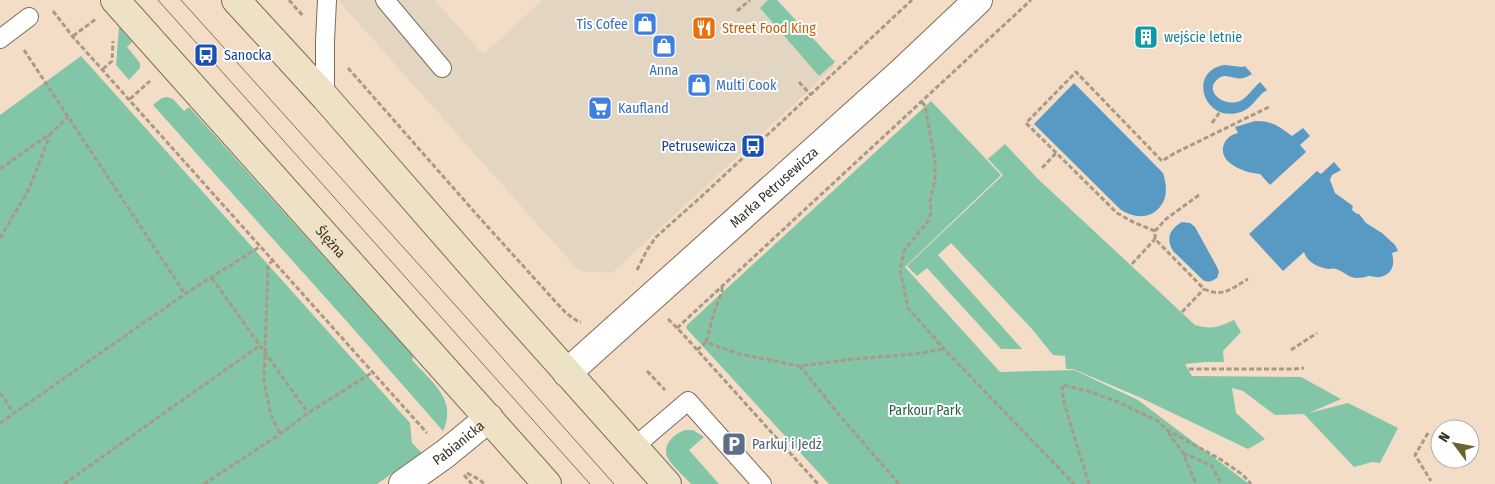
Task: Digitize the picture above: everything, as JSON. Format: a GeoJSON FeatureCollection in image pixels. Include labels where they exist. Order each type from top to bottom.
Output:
{"type":"FeatureCollection","features":[{"type":"Feature","properties":{"kind":"main road"},"geometry":{"type":"LineString","coordinates":[[236,0],[325,97],[667,484]]}},
{"type":"Feature","properties":{"kind":"main road","name":"Ślężna"},"geometry":{"type":"LineString","coordinates":[[109,7],[489,418],[547,484]]}},
{"type":"Feature","properties":{"kind":"street","name":"Marka Petrusewicza"},"geometry":{"type":"LineString","coordinates":[[567,373],[895,78],[978,0]]}},
{"type":"Feature","properties":{"kind":"street","name":"Pabianicka"},"geometry":{"type":"LineString","coordinates":[[403,484],[445,454],[489,418]]}},
{"type":"Feature","properties":{"kind":"lane"},"geometry":{"type":"LineString","coordinates":[[325,97],[324,41],[327,0]]}},
{"type":"Feature","properties":{"kind":"lane"},"geometry":{"type":"LineString","coordinates":[[385,0],[442,68]]}},
{"type":"Feature","properties":{"kind":"lane"},"geometry":{"type":"LineString","coordinates":[[6,35],[29,18]]}},
{"type":"Feature","properties":{"kind":"lane"},"geometry":{"type":"LineString","coordinates":[[634,447],[688,401],[762,484]]}},
{"type":"Feature","properties":{"kind":"path"},"geometry":{"type":"LineString","coordinates":[[289,0],[562,309],[578,322],[587,322]]}},
{"type":"Feature","properties":{"kind":"path"},"geometry":{"type":"LineString","coordinates":[[737,11],[750,0]]}},
{"type":"Feature","properties":{"kind":"path"},"geometry":{"type":"LineString","coordinates":[[635,274],[656,237],[912,0]]}},
{"type":"Feature","properties":{"kind":"path"},"geometry":{"type":"LineString","coordinates":[[677,328],[1031,0]]}},
{"type":"Feature","properties":{"kind":"path"},"geometry":{"type":"LineString","coordinates":[[48,4],[73,37],[374,372],[430,437]]}},
{"type":"Feature","properties":{"kind":"path"},"geometry":{"type":"LineString","coordinates":[[73,37],[109,7]]}},
{"type":"Feature","properties":{"kind":"path"},"geometry":{"type":"LineString","coordinates":[[6,35],[68,117],[185,294]]}},
{"type":"Feature","properties":{"kind":"path"},"geometry":{"type":"LineString","coordinates":[[103,69],[112,61],[113,36]]}},
{"type":"Feature","properties":{"kind":"path"},"geometry":{"type":"LineString","coordinates":[[1155,230],[1133,222],[1117,213],[1026,123],[1076,72],[1162,161],[1271,106]]}},
{"type":"Feature","properties":{"kind":"path"},"geometry":{"type":"LineString","coordinates":[[130,99],[151,80]]}},
{"type":"Feature","properties":{"kind":"path"},"geometry":{"type":"LineString","coordinates":[[799,82],[811,95]]}},
{"type":"Feature","properties":{"kind":"path"},"geometry":{"type":"LineString","coordinates":[[922,102],[925,106],[935,161],[935,179],[930,201],[931,212],[926,224],[904,250],[900,270],[908,308],[944,349],[1074,484]]}},
{"type":"Feature","properties":{"kind":"path"},"geometry":{"type":"LineString","coordinates":[[1212,124],[1220,112]]}},
{"type":"Feature","properties":{"kind":"path"},"geometry":{"type":"LineString","coordinates":[[0,169],[52,133],[68,117]]}},
{"type":"Feature","properties":{"kind":"path"},"geometry":{"type":"LineString","coordinates":[[0,238],[28,192],[52,133]]}},
{"type":"Feature","properties":{"kind":"path"},"geometry":{"type":"LineString","coordinates":[[1042,168],[1056,153]]}},
{"type":"Feature","properties":{"kind":"path"},"geometry":{"type":"LineString","coordinates":[[1132,264],[1155,239],[1155,230],[1166,218],[1199,195]]}},
{"type":"Feature","properties":{"kind":"path"},"geometry":{"type":"LineString","coordinates":[[1155,239],[1204,289],[1212,292],[1225,292],[1248,279]]}},
{"type":"Feature","properties":{"kind":"path"},"geometry":{"type":"LineString","coordinates":[[0,423],[185,294],[261,246]]}},
{"type":"Feature","properties":{"kind":"path"},"geometry":{"type":"LineString","coordinates":[[274,260],[268,265],[264,382],[270,415],[280,434]]}},
{"type":"Feature","properties":{"kind":"path"},"geometry":{"type":"LineString","coordinates":[[212,278],[308,413]]}},
{"type":"Feature","properties":{"kind":"path"},"geometry":{"type":"LineString","coordinates":[[697,350],[706,342],[722,292],[722,286]]}},
{"type":"Feature","properties":{"kind":"path"},"geometry":{"type":"LineString","coordinates":[[1182,312],[1204,289]]}},
{"type":"Feature","properties":{"kind":"path"},"geometry":{"type":"LineString","coordinates":[[665,316],[818,484]]}},
{"type":"Feature","properties":{"kind":"path"},"geometry":{"type":"LineString","coordinates":[[1291,350],[1317,333]]}},
{"type":"Feature","properties":{"kind":"path"},"geometry":{"type":"LineString","coordinates":[[706,342],[739,354],[800,366],[944,349]]}},
{"type":"Feature","properties":{"kind":"path"},"geometry":{"type":"LineString","coordinates":[[64,484],[259,346]]}},
{"type":"Feature","properties":{"kind":"path"},"geometry":{"type":"LineString","coordinates":[[800,366],[899,484]]}},
{"type":"Feature","properties":{"kind":"path"},"geometry":{"type":"LineString","coordinates":[[1189,369],[1294,370],[1304,368]]}},
{"type":"Feature","properties":{"kind":"path"},"geometry":{"type":"LineString","coordinates":[[204,484],[280,434],[308,413],[374,372]]}},
{"type":"Feature","properties":{"kind":"path"},"geometry":{"type":"LineString","coordinates":[[1089,484],[1064,403],[1062,385],[1091,392],[1118,402],[1158,421],[1183,452],[1196,484]]}},
{"type":"Feature","properties":{"kind":"path"},"geometry":{"type":"LineString","coordinates":[[0,393],[14,413]]}},
{"type":"Feature","properties":{"kind":"path"},"geometry":{"type":"LineString","coordinates":[[1167,430],[1220,458],[1243,475],[1251,484]]}},
{"type":"Feature","properties":{"kind":"path"},"geometry":{"type":"LineString","coordinates":[[1428,433],[1415,455],[1430,481]]}},
{"type":"Feature","properties":{"kind":"path"},"geometry":{"type":"LineString","coordinates":[[1183,452],[1212,466],[1221,484]]}},
{"type":"Feature","properties":{"kind":"path"},"geometry":{"type":"LineString","coordinates":[[464,471],[484,484]]}},
{"type":"Feature","properties":{"kind":"path"},"geometry":{"type":"LineString","coordinates":[[466,478],[472,484]]}},
{"type":"Feature","properties":{"kind":"shaded area"},"geometry":{"type":"Polygon","coordinates":[[[338,0],[435,0],[483,55],[542,0],[775,0],[835,66],[612,273],[579,271],[338,0]]]}},
{"type":"Feature","properties":{"kind":"green space"},"geometry":{"type":"Polygon","coordinates":[[[768,0],[777,0],[835,62],[819,76],[760,8],[768,0]]]}},
{"type":"Feature","properties":{"kind":"green space"},"geometry":{"type":"Polygon","coordinates":[[[119,27],[132,42],[127,47],[140,63],[140,68],[129,80],[116,65],[119,27]]]}},
{"type":"Feature","properties":{"kind":"green space"},"geometry":{"type":"Polygon","coordinates":[[[81,56],[410,423],[412,443],[422,453],[377,484],[0,484],[0,115],[81,56]]]}},
{"type":"Feature","properties":{"kind":"green space"},"geometry":{"type":"Polygon","coordinates":[[[162,98],[173,99],[184,111],[189,107],[413,356],[412,360],[436,386],[445,400],[447,418],[443,431],[153,105],[162,98]]]}},
{"type":"Feature","properties":{"kind":"green space","name":"Parkour Park"},"geometry":{"type":"Polygon","coordinates":[[[931,101],[1001,175],[905,267],[1000,372],[1074,370],[1138,400],[1249,484],[829,484],[686,328],[687,325],[931,101]]]}},
{"type":"Feature","properties":{"kind":"green space"},"geometry":{"type":"Polygon","coordinates":[[[1005,144],[1038,179],[1195,325],[1215,327],[1234,320],[1241,332],[1223,351],[1224,362],[1185,364],[1192,376],[1301,377],[1341,399],[1309,413],[1348,403],[1398,428],[1380,463],[1372,462],[1354,467],[1304,414],[1275,415],[1243,391],[1232,388],[1236,413],[1265,439],[1248,449],[1139,397],[1073,369],[1066,369],[1065,356],[1053,355],[1032,329],[951,243],[938,255],[1022,349],[1001,349],[927,268],[917,276],[907,266],[1003,175],[988,159],[1005,144]]]}},
{"type":"Feature","properties":{"kind":"green space"},"geometry":{"type":"Polygon","coordinates":[[[685,430],[693,430],[704,437],[689,450],[719,484],[691,484],[669,460],[666,450],[669,442],[685,430]]]}},
{"type":"Feature","properties":{"kind":"water"},"geometry":{"type":"Polygon","coordinates":[[[1224,65],[1245,66],[1252,74],[1242,78],[1223,76],[1219,78],[1214,83],[1213,88],[1217,97],[1221,100],[1234,103],[1240,101],[1260,82],[1267,90],[1251,106],[1237,113],[1225,113],[1216,110],[1208,103],[1203,85],[1206,76],[1213,69],[1224,65]]]}},
{"type":"Feature","properties":{"kind":"water"},"geometry":{"type":"Polygon","coordinates":[[[1074,83],[1163,173],[1166,193],[1162,204],[1154,213],[1138,216],[1121,210],[1034,124],[1074,83]]]}},
{"type":"Feature","properties":{"kind":"water"},"geometry":{"type":"Polygon","coordinates":[[[1255,121],[1275,125],[1292,136],[1303,128],[1310,136],[1300,145],[1306,152],[1270,185],[1260,174],[1244,171],[1230,163],[1224,155],[1225,141],[1238,133],[1235,127],[1255,121]]]}},
{"type":"Feature","properties":{"kind":"water"},"geometry":{"type":"Polygon","coordinates":[[[1334,162],[1341,170],[1332,175],[1330,180],[1335,193],[1353,206],[1352,210],[1359,214],[1366,223],[1382,233],[1395,245],[1398,251],[1392,253],[1392,268],[1384,276],[1354,278],[1336,269],[1328,269],[1316,265],[1307,259],[1304,252],[1283,271],[1249,234],[1317,171],[1321,174],[1334,162]]]}},
{"type":"Feature","properties":{"kind":"water"},"geometry":{"type":"Polygon","coordinates":[[[1182,222],[1190,223],[1195,227],[1217,267],[1219,272],[1217,278],[1210,281],[1203,280],[1173,251],[1169,238],[1174,228],[1182,222]]]}},
{"type":"Feature","properties":{"kind":"tram line"},"geometry":{"type":"LineString","coordinates":[[158,0],[590,484]]}},
{"type":"Feature","properties":{"kind":"tram line"},"geometry":{"type":"LineString","coordinates":[[181,0],[614,484]]}},
{"type":"Feature","properties":{"kind":"place","name":"Tis Cofee"},"geometry":{"type":"Point","coordinates":[645,24]}},
{"type":"Feature","properties":{"kind":"place","name":"Street Food King"},"geometry":{"type":"Point","coordinates":[704,28]}},
{"type":"Feature","properties":{"kind":"place","name":"wejście letnie"},"geometry":{"type":"Point","coordinates":[1146,37]}},
{"type":"Feature","properties":{"kind":"place","name":"Anna"},"geometry":{"type":"Point","coordinates":[664,46]}},
{"type":"Feature","properties":{"kind":"place","name":"Sanocka"},"geometry":{"type":"Point","coordinates":[206,55]}},
{"type":"Feature","properties":{"kind":"place","name":"Multi Cook"},"geometry":{"type":"Point","coordinates":[699,85]}},
{"type":"Feature","properties":{"kind":"place","name":"Kaufland"},"geometry":{"type":"Point","coordinates":[600,108]}},
{"type":"Feature","properties":{"kind":"place","name":"Petrusewicza"},"geometry":{"type":"Point","coordinates":[753,146]}},
{"type":"Feature","properties":{"kind":"place","name":"Parkuj i Jedź"},"geometry":{"type":"Point","coordinates":[734,444]}}]}
